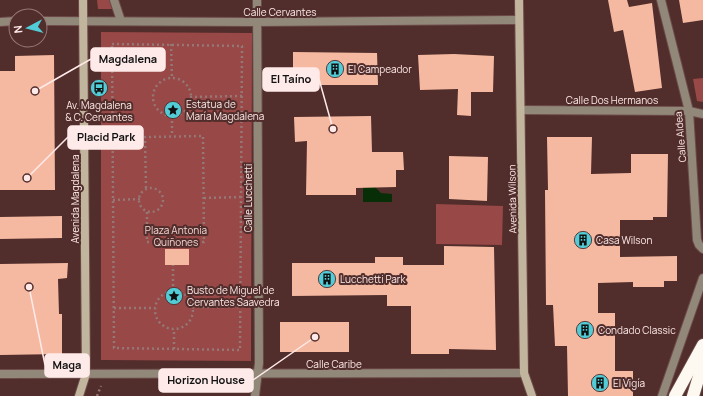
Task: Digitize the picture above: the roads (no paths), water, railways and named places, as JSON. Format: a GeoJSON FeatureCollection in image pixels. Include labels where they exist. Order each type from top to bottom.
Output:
{"type":"FeatureCollection","features":[{"type":"Feature","properties":{"kind":"highway"},"geometry":{"type":"LineString","coordinates":[[675,396],[703,345]]}},
{"type":"Feature","properties":{"kind":"highway"},"geometry":{"type":"LineString","coordinates":[[692,396],[703,363]]}},
{"type":"Feature","properties":{"kind":"street","name":"Avenida Magdalena"},"geometry":{"type":"LineString","coordinates":[[79,396],[86,374],[83,0]]}},
{"type":"Feature","properties":{"kind":"street"},"geometry":{"type":"LineString","coordinates":[[114,0],[121,21]]}},
{"type":"Feature","properties":{"kind":"street","name":"Calle Lucchetti"},"geometry":{"type":"LineString","coordinates":[[255,396],[259,363],[257,0]]}},
{"type":"Feature","properties":{"kind":"street","name":"Avenida Wilson"},"geometry":{"type":"LineString","coordinates":[[520,0],[519,20],[524,373],[532,396]]}},
{"type":"Feature","properties":{"kind":"street","name":"Calle Aldea"},"geometry":{"type":"LineString","coordinates":[[661,0],[689,111],[698,240],[699,245],[703,249]]}},
{"type":"Feature","properties":{"kind":"street","name":"Calle Cervantes"},"geometry":{"type":"LineString","coordinates":[[48,21],[257,22],[519,20]]}},
{"type":"Feature","properties":{"kind":"street","name":"Calle Dos Hermanos"},"geometry":{"type":"LineString","coordinates":[[521,110],[689,111],[703,114]]}},
{"type":"Feature","properties":{"kind":"street"},"geometry":{"type":"LineString","coordinates":[[662,396],[703,278]]}},
{"type":"Feature","properties":{"kind":"street","name":"Calle Caribe"},"geometry":{"type":"LineString","coordinates":[[0,374],[524,373]]}},
{"type":"Feature","properties":{"kind":"place","name":"El Campeador"},"geometry":{"type":"Point","coordinates":[335,69]}},
{"type":"Feature","properties":{"kind":"place","name":"Av. Magdalena & C. Cervantes"},"geometry":{"type":"Point","coordinates":[99,88]}},
{"type":"Feature","properties":{"kind":"place","name":"Magdalena"},"geometry":{"type":"Point","coordinates":[35,91]}},
{"type":"Feature","properties":{"kind":"place","name":"Estatua de María Magdalena"},"geometry":{"type":"Point","coordinates":[173,110]}},
{"type":"Feature","properties":{"kind":"place","name":"El Taíno"},"geometry":{"type":"Point","coordinates":[333,129]}},
{"type":"Feature","properties":{"kind":"place","name":"Placid Park"},"geometry":{"type":"Point","coordinates":[27,178]}},
{"type":"Feature","properties":{"kind":"place","name":"Casa Wilson"},"geometry":{"type":"Point","coordinates":[583,240]}},
{"type":"Feature","properties":{"kind":"place","name":"Lucchetti Park"},"geometry":{"type":"Point","coordinates":[327,279]}},
{"type":"Feature","properties":{"kind":"place","name":"Maga"},"geometry":{"type":"Point","coordinates":[29,287]}},
{"type":"Feature","properties":{"kind":"place","name":"Busto de Miguel de Cervantes Saavedra"},"geometry":{"type":"Point","coordinates":[174,296]}},
{"type":"Feature","properties":{"kind":"place","name":"Condado Classic"},"geometry":{"type":"Point","coordinates":[585,330]}},
{"type":"Feature","properties":{"kind":"place","name":"Horizon House"},"geometry":{"type":"Point","coordinates":[315,337]}},
{"type":"Feature","properties":{"kind":"place","name":"El Vigía"},"geometry":{"type":"Point","coordinates":[600,383]}},
{"type":"Feature","properties":{"kind":"park label","name":"Plaza Antonia Quiñones"},"geometry":{"type":"Point","coordinates":[176,236]}}]}
